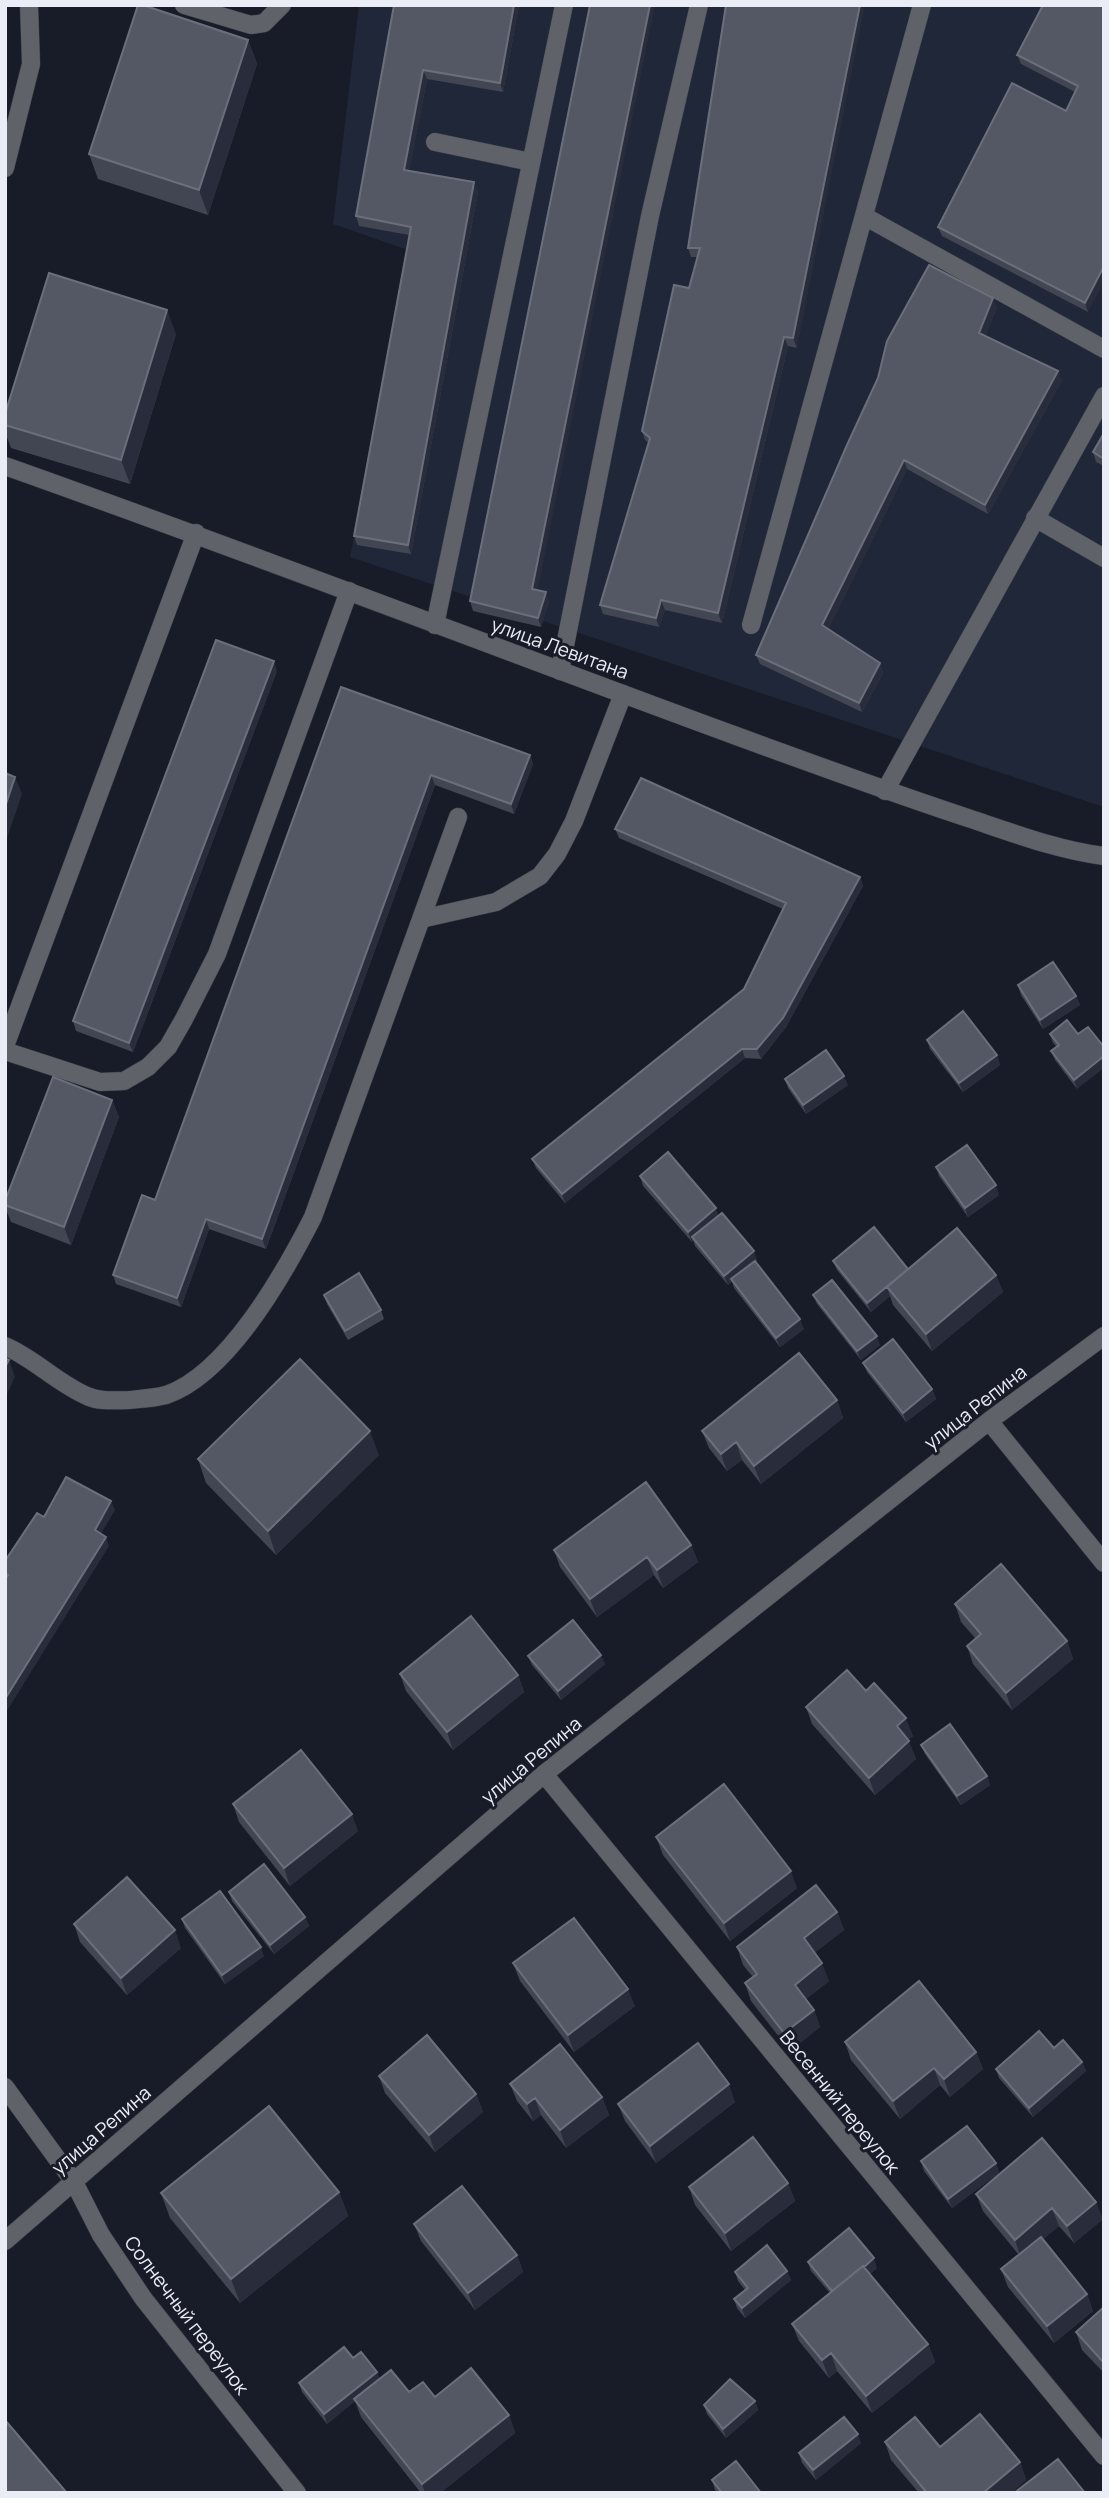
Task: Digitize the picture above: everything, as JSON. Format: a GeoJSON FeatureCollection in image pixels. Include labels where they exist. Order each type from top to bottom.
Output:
{"type":"FeatureCollection","features":[{"type":"Feature","properties":{"kind":"street"},"geometry":{"type":"LineString","coordinates":[[6,160],[31,64],[29,5]]}},
{"type":"Feature","properties":{"kind":"street"},"geometry":{"type":"LineString","coordinates":[[184,5],[251,25],[264,23],[282,5]]}},
{"type":"Feature","properties":{"kind":"street"},"geometry":{"type":"LineString","coordinates":[[435,625],[564,5]]}},
{"type":"Feature","properties":{"kind":"street"},"geometry":{"type":"LineString","coordinates":[[560,671],[650,216],[699,5]]}},
{"type":"Feature","properties":{"kind":"street"},"geometry":{"type":"LineString","coordinates":[[751,625],[922,5]]}},
{"type":"Feature","properties":{"kind":"street"},"geometry":{"type":"LineString","coordinates":[[435,142],[531,162]]}},
{"type":"Feature","properties":{"kind":"street"},"geometry":{"type":"LineString","coordinates":[[863,216],[1104,349]]}},
{"type":"Feature","properties":{"kind":"street"},"geometry":{"type":"LineString","coordinates":[[885,791],[1104,396]]}},
{"type":"Feature","properties":{"kind":"street","name":"улица Левитана"},"geometry":{"type":"LineString","coordinates":[[5,466],[196,533],[435,625],[885,791],[1026,837],[1104,856]]}},
{"type":"Feature","properties":{"kind":"street"},"geometry":{"type":"LineString","coordinates":[[1035,518],[1104,558]]}},
{"type":"Feature","properties":{"kind":"street"},"geometry":{"type":"LineString","coordinates":[[196,533],[5,1048],[100,1082],[124,1081],[148,1067],[168,1046],[216,954],[349,591]]}},
{"type":"Feature","properties":{"kind":"street"},"geometry":{"type":"LineString","coordinates":[[421,919],[496,902],[540,876],[557,854],[574,821],[623,694]]}},
{"type":"Feature","properties":{"kind":"street"},"geometry":{"type":"LineString","coordinates":[[5,1346],[23,1354],[87,1396],[104,1401],[166,1395],[215,1363],[267,1299],[288,1267],[313,1217],[458,817]]}},
{"type":"Feature","properties":{"kind":"street","name":"улица Репина"},"geometry":{"type":"LineString","coordinates":[[5,2241],[544,1774],[989,1421],[1104,1336]]}},
{"type":"Feature","properties":{"kind":"street"},"geometry":{"type":"LineString","coordinates":[[989,1421],[1104,1563]]}},
{"type":"Feature","properties":{"kind":"street","name":"Весенний переулок"},"geometry":{"type":"LineString","coordinates":[[544,1774],[1104,2456]]}},
{"type":"Feature","properties":{"kind":"street","name":"Солнечный переулок"},"geometry":{"type":"LineString","coordinates":[[5,2087],[74,2182],[101,2235],[143,2298],[297,2493]]}},
{"type":"Feature","properties":{"kind":"shaded area"},"geometry":{"type":"Polygon","coordinates":[[[359,5],[1104,5],[1104,807],[350,557],[411,251],[333,224],[359,5]]]}},
{"type":"Feature","properties":{"kind":"building"},"geometry":{"type":"Polygon","coordinates":[[[138,5],[248,40],[199,190],[89,154],[138,5]]]}},
{"type":"Feature","properties":{"kind":"building"},"geometry":{"type":"Polygon","coordinates":[[[394,5],[514,5],[500,83],[423,70],[404,170],[474,182],[408,545],[354,536],[411,227],[356,216],[394,5]]]}},
{"type":"Feature","properties":{"kind":"building"},"geometry":{"type":"Polygon","coordinates":[[[590,5],[650,5],[532,589],[546,592],[538,618],[470,601],[590,5]]]}},
{"type":"Feature","properties":{"kind":"building"},"geometry":{"type":"Polygon","coordinates":[[[726,5],[860,5],[793,338],[784,337],[718,613],[661,600],[656,618],[600,605],[650,438],[642,431],[674,285],[689,288],[700,248],[688,248],[726,5]]]}},
{"type":"Feature","properties":{"kind":"building"},"geometry":{"type":"Polygon","coordinates":[[[1043,5],[1104,5],[1104,266],[1085,303],[938,227],[1012,83],[1066,111],[1078,86],[1017,55],[1043,5]]]}},
{"type":"Feature","properties":{"kind":"building"},"geometry":{"type":"Polygon","coordinates":[[[929,265],[993,298],[979,333],[1058,371],[985,505],[904,460],[822,625],[880,663],[859,703],[756,655],[878,378],[887,341],[929,265]]]}},
{"type":"Feature","properties":{"kind":"building"},"geometry":{"type":"Polygon","coordinates":[[[49,273],[167,310],[121,460],[5,425],[5,414],[49,273]]]}},
{"type":"Feature","properties":{"kind":"building"},"geometry":{"type":"Polygon","coordinates":[[[1104,433],[1104,459],[1093,452],[1104,433]]]}},
{"type":"Feature","properties":{"kind":"building"},"geometry":{"type":"Polygon","coordinates":[[[216,640],[274,661],[129,1043],[73,1021],[216,640]]]}},
{"type":"Feature","properties":{"kind":"building"},"geometry":{"type":"Polygon","coordinates":[[[341,687],[530,755],[511,804],[431,775],[262,1239],[206,1219],[177,1298],[113,1275],[142,1195],[155,1200],[341,687]]]}},
{"type":"Feature","properties":{"kind":"building"},"geometry":{"type":"Polygon","coordinates":[[[5,773],[15,777],[5,807],[5,773]]]}},
{"type":"Feature","properties":{"kind":"building"},"geometry":{"type":"Polygon","coordinates":[[[641,778],[860,877],[783,1018],[757,1049],[742,1049],[562,1194],[532,1159],[744,989],[786,903],[615,829],[641,778]]]}},
{"type":"Feature","properties":{"kind":"building"},"geometry":{"type":"Polygon","coordinates":[[[1053,962],[1076,996],[1040,1020],[1018,985],[1053,962]]]}},
{"type":"Feature","properties":{"kind":"building"},"geometry":{"type":"Polygon","coordinates":[[[963,1011],[997,1055],[959,1083],[927,1040],[963,1011]]]}},
{"type":"Feature","properties":{"kind":"building"},"geometry":{"type":"Polygon","coordinates":[[[1067,1020],[1078,1034],[1088,1027],[1104,1047],[1104,1056],[1074,1080],[1051,1051],[1059,1045],[1050,1034],[1067,1020]]]}},
{"type":"Feature","properties":{"kind":"building"},"geometry":{"type":"Polygon","coordinates":[[[826,1050],[844,1076],[803,1105],[785,1079],[826,1050]]]}},
{"type":"Feature","properties":{"kind":"building"},"geometry":{"type":"Polygon","coordinates":[[[53,1077],[112,1100],[64,1227],[5,1205],[53,1077]]]}},
{"type":"Feature","properties":{"kind":"building"},"geometry":{"type":"Polygon","coordinates":[[[967,1145],[996,1185],[965,1208],[936,1167],[967,1145]]]}},
{"type":"Feature","properties":{"kind":"building"},"geometry":{"type":"Polygon","coordinates":[[[668,1152],[716,1208],[688,1232],[640,1176],[668,1152]]]}},
{"type":"Feature","properties":{"kind":"building"},"geometry":{"type":"Polygon","coordinates":[[[722,1213],[754,1251],[724,1276],[692,1237],[722,1213]]]}},
{"type":"Feature","properties":{"kind":"building"},"geometry":{"type":"Polygon","coordinates":[[[874,1227],[908,1269],[867,1303],[833,1261],[874,1227]]]}},
{"type":"Feature","properties":{"kind":"building"},"geometry":{"type":"Polygon","coordinates":[[[957,1228],[996,1275],[926,1334],[887,1287],[957,1228]]]}},
{"type":"Feature","properties":{"kind":"building"},"geometry":{"type":"Polygon","coordinates":[[[755,1261],[800,1319],[776,1338],[731,1279],[755,1261]]]}},
{"type":"Feature","properties":{"kind":"building"},"geometry":{"type":"Polygon","coordinates":[[[359,1273],[381,1310],[345,1331],[324,1295],[359,1273]]]}},
{"type":"Feature","properties":{"kind":"building"},"geometry":{"type":"Polygon","coordinates":[[[832,1280],[877,1336],[857,1351],[813,1295],[832,1280]]]}},
{"type":"Feature","properties":{"kind":"building"},"geometry":{"type":"Polygon","coordinates":[[[893,1339],[932,1389],[903,1413],[863,1363],[893,1339]]]}},
{"type":"Feature","properties":{"kind":"building"},"geometry":{"type":"Polygon","coordinates":[[[799,1353],[837,1400],[754,1466],[736,1442],[721,1454],[702,1431],[799,1353]]]}},
{"type":"Feature","properties":{"kind":"building"},"geometry":{"type":"Polygon","coordinates":[[[300,1359],[370,1431],[268,1531],[198,1459],[300,1359]]]}},
{"type":"Feature","properties":{"kind":"building"},"geometry":{"type":"Polygon","coordinates":[[[66,1477],[111,1501],[95,1530],[106,1537],[5,1699],[5,1580],[8,1575],[5,1573],[5,1561],[37,1513],[44,1517],[66,1477]]]}},
{"type":"Feature","properties":{"kind":"building"},"geometry":{"type":"Polygon","coordinates":[[[646,1482],[691,1545],[657,1570],[647,1557],[590,1599],[554,1550],[646,1482]]]}},
{"type":"Feature","properties":{"kind":"building"},"geometry":{"type":"Polygon","coordinates":[[[1001,1564],[1067,1641],[1006,1693],[967,1646],[981,1634],[955,1604],[1001,1564]]]}},
{"type":"Feature","properties":{"kind":"building"},"geometry":{"type":"Polygon","coordinates":[[[471,1616],[518,1675],[447,1732],[400,1674],[471,1616]]]}},
{"type":"Feature","properties":{"kind":"building"},"geometry":{"type":"Polygon","coordinates":[[[573,1620],[601,1655],[558,1691],[528,1656],[573,1620]]]}},
{"type":"Feature","properties":{"kind":"building"},"geometry":{"type":"Polygon","coordinates":[[[847,1670],[866,1691],[874,1683],[906,1718],[897,1726],[909,1741],[869,1778],[806,1707],[847,1670]]]}},
{"type":"Feature","properties":{"kind":"building"},"geometry":{"type":"Polygon","coordinates":[[[950,1724],[987,1776],[957,1796],[921,1745],[950,1724]]]}},
{"type":"Feature","properties":{"kind":"building"},"geometry":{"type":"Polygon","coordinates":[[[301,1750],[352,1814],[284,1868],[233,1804],[301,1750]]]}},
{"type":"Feature","properties":{"kind":"building"},"geometry":{"type":"Polygon","coordinates":[[[724,1784],[791,1871],[724,1923],[656,1837],[724,1784]]]}},
{"type":"Feature","properties":{"kind":"building"},"geometry":{"type":"Polygon","coordinates":[[[264,1864],[305,1917],[270,1945],[229,1892],[264,1864]]]}},
{"type":"Feature","properties":{"kind":"building"},"geometry":{"type":"Polygon","coordinates":[[[127,1877],[175,1930],[121,1978],[74,1924],[127,1877]]]}},
{"type":"Feature","properties":{"kind":"building"},"geometry":{"type":"Polygon","coordinates":[[[816,1885],[837,1912],[804,1938],[822,1963],[795,1985],[814,2010],[784,2033],[745,1983],[757,1974],[737,1947],[816,1885]]]}},
{"type":"Feature","properties":{"kind":"building"},"geometry":{"type":"Polygon","coordinates":[[[220,1891],[261,1947],[222,1975],[182,1919],[220,1891]]]}},
{"type":"Feature","properties":{"kind":"building"},"geometry":{"type":"Polygon","coordinates":[[[574,1918],[628,1989],[568,2035],[513,1963],[574,1918]]]}},
{"type":"Feature","properties":{"kind":"building"},"geometry":{"type":"Polygon","coordinates":[[[919,1981],[976,2052],[944,2079],[934,2068],[893,2101],[845,2042],[919,1981]]]}},
{"type":"Feature","properties":{"kind":"building"},"geometry":{"type":"Polygon","coordinates":[[[1039,2031],[1054,2048],[1063,2040],[1082,2062],[1029,2108],[996,2069],[1039,2031]]]}},
{"type":"Feature","properties":{"kind":"building"},"geometry":{"type":"Polygon","coordinates":[[[427,2035],[476,2094],[429,2135],[379,2076],[427,2035]]]}},
{"type":"Feature","properties":{"kind":"building"},"geometry":{"type":"Polygon","coordinates":[[[698,2043],[729,2084],[650,2146],[618,2104],[698,2043]]]}},
{"type":"Feature","properties":{"kind":"building"},"geometry":{"type":"Polygon","coordinates":[[[560,2044],[602,2097],[560,2130],[535,2098],[527,2104],[510,2084],[560,2044]]]}},
{"type":"Feature","properties":{"kind":"building"},"geometry":{"type":"Polygon","coordinates":[[[269,2106],[339,2192],[231,2279],[161,2193],[269,2106]]]}},
{"type":"Feature","properties":{"kind":"building"},"geometry":{"type":"Polygon","coordinates":[[[967,2126],[996,2163],[948,2199],[921,2161],[967,2126]]]}},
{"type":"Feature","properties":{"kind":"building"},"geometry":{"type":"Polygon","coordinates":[[[753,2137],[788,2183],[725,2233],[689,2187],[753,2137]]]}},
{"type":"Feature","properties":{"kind":"building"},"geometry":{"type":"Polygon","coordinates":[[[1042,2138],[1096,2202],[1067,2226],[1052,2208],[1015,2240],[976,2194],[1042,2138]]]}},
{"type":"Feature","properties":{"kind":"building"},"geometry":{"type":"Polygon","coordinates":[[[462,2186],[517,2255],[468,2293],[414,2224],[462,2186]]]}},
{"type":"Feature","properties":{"kind":"building"},"geometry":{"type":"Polygon","coordinates":[[[849,2228],[874,2258],[832,2291],[808,2262],[849,2228]]]}},
{"type":"Feature","properties":{"kind":"building"},"geometry":{"type":"Polygon","coordinates":[[[1041,2237],[1087,2294],[1047,2326],[1001,2269],[1041,2237]]]}},
{"type":"Feature","properties":{"kind":"building"},"geometry":{"type":"Polygon","coordinates":[[[767,2245],[787,2271],[742,2308],[734,2299],[748,2288],[735,2272],[767,2245]]]}},
{"type":"Feature","properties":{"kind":"building"},"geometry":{"type":"Polygon","coordinates":[[[863,2266],[928,2344],[866,2396],[831,2353],[822,2360],[792,2324],[863,2266]]]}},
{"type":"Feature","properties":{"kind":"building"},"geometry":{"type":"Polygon","coordinates":[[[1104,2307],[1104,2363],[1076,2332],[1104,2307]]]}},
{"type":"Feature","properties":{"kind":"building"},"geometry":{"type":"Polygon","coordinates":[[[344,2347],[353,2358],[361,2352],[377,2372],[324,2414],[299,2383],[344,2347]]]}},
{"type":"Feature","properties":{"kind":"building"},"geometry":{"type":"Polygon","coordinates":[[[471,2368],[509,2415],[422,2484],[354,2399],[391,2370],[409,2392],[423,2382],[435,2397],[471,2368]]]}},
{"type":"Feature","properties":{"kind":"building"},"geometry":{"type":"Polygon","coordinates":[[[730,2379],[755,2401],[723,2429],[704,2405],[730,2379]]]}},
{"type":"Feature","properties":{"kind":"building"},"geometry":{"type":"Polygon","coordinates":[[[980,2414],[1020,2462],[983,2493],[927,2493],[885,2442],[915,2417],[940,2447],[980,2414]]]}},
{"type":"Feature","properties":{"kind":"building"},"geometry":{"type":"Polygon","coordinates":[[[844,2417],[858,2434],[813,2470],[799,2453],[844,2417]]]}},
{"type":"Feature","properties":{"kind":"building"},"geometry":{"type":"Polygon","coordinates":[[[5,2420],[67,2493],[5,2493],[5,2420]]]}},
{"type":"Feature","properties":{"kind":"building"},"geometry":{"type":"Polygon","coordinates":[[[1058,2459],[1085,2493],[1014,2493],[1058,2459]]]}},
{"type":"Feature","properties":{"kind":"building"},"geometry":{"type":"Polygon","coordinates":[[[736,2461],[761,2493],[722,2493],[712,2480],[736,2461]]]}}]}
